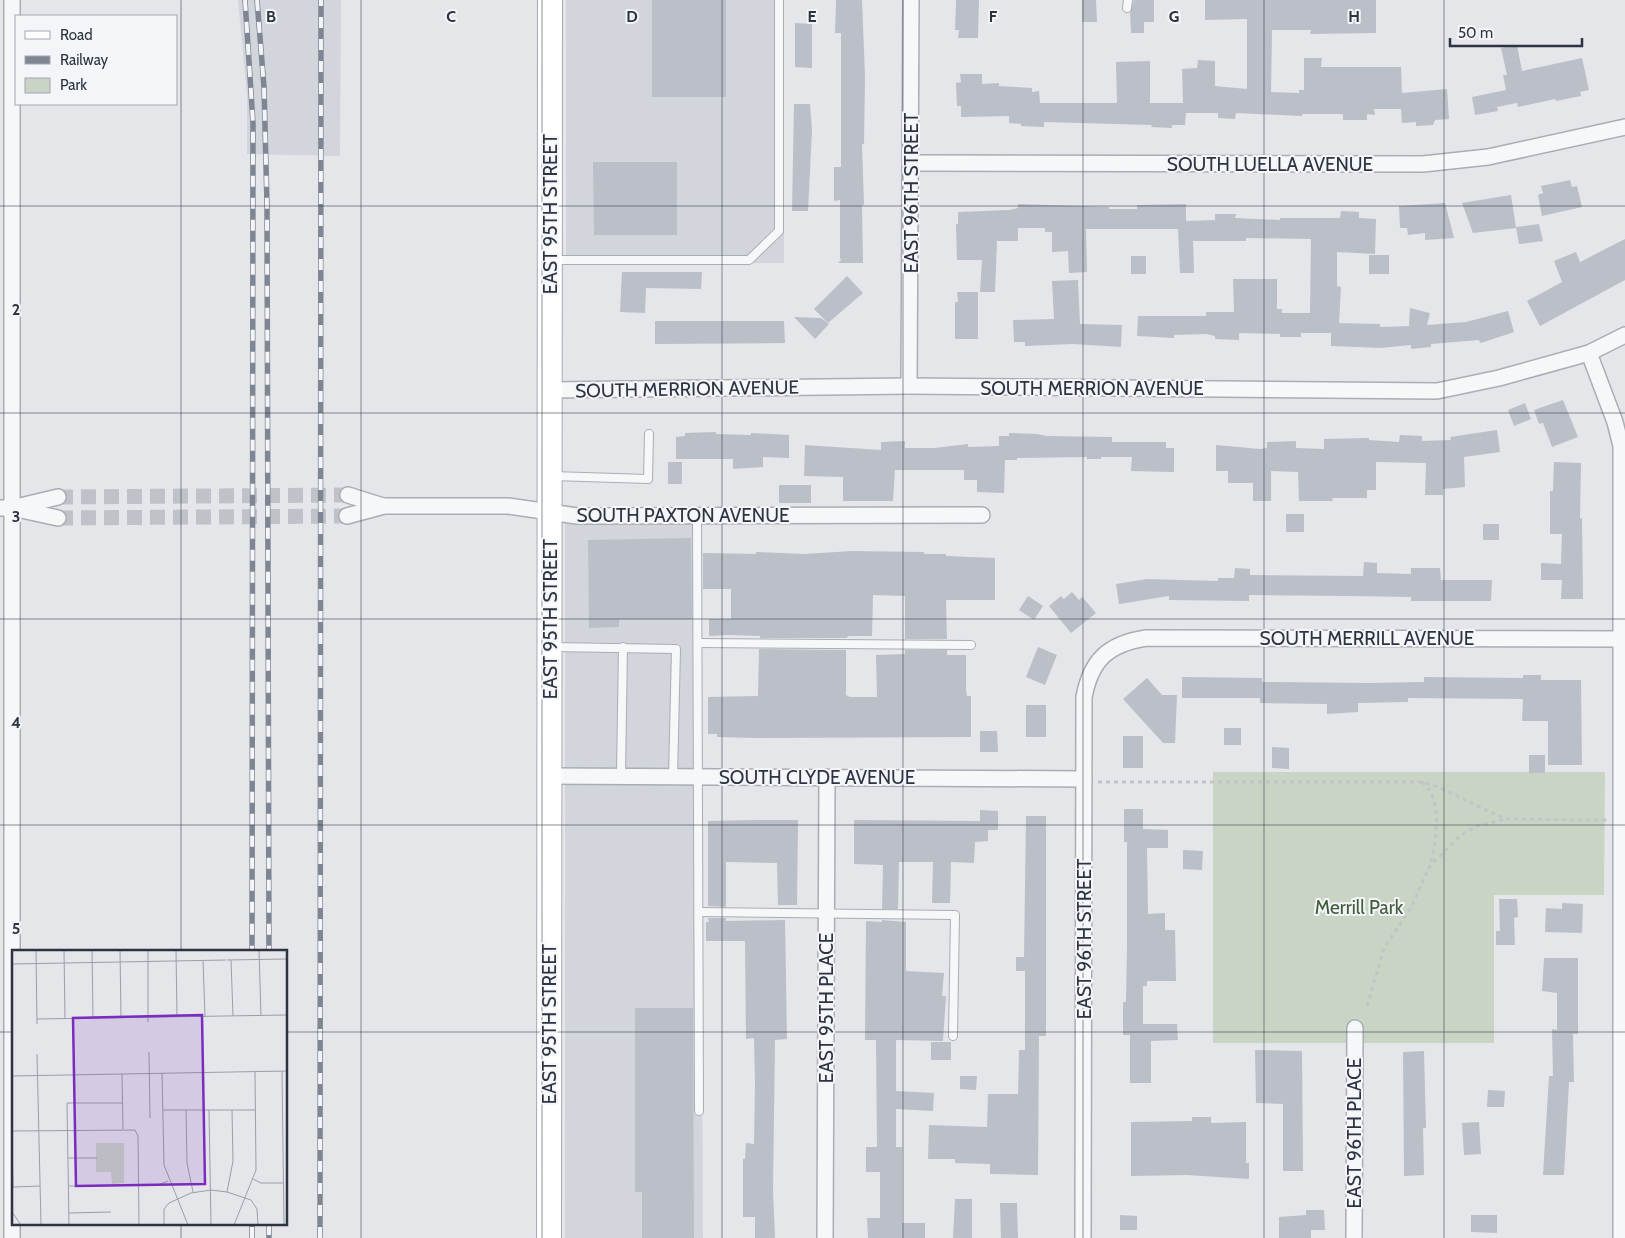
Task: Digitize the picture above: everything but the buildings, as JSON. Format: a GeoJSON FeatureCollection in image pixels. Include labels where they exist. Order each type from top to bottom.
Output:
{"type":"FeatureCollection","features":[{"type":"Feature","properties":{"kind":"main road","name":"EAST 95TH STREET"},"geometry":{"type":"LineString","coordinates":[[549,1238],[550,0]]}},
{"type":"Feature","properties":{"kind":"street"},"geometry":{"type":"LineString","coordinates":[[12,0],[6,104],[6,1179],[12,1238]]}},
{"type":"Feature","properties":{"kind":"street","name":"EAST 96TH STREET"},"geometry":{"type":"LineString","coordinates":[[909,386],[911,0]]}},
{"type":"Feature","properties":{"kind":"street","name":"SOUTH LUELLA AVENUE"},"geometry":{"type":"LineString","coordinates":[[911,163],[1423,164],[1488,157],[1625,127]]}},
{"type":"Feature","properties":{"kind":"street","name":"SOUTH MERRION AVENUE"},"geometry":{"type":"LineString","coordinates":[[550,390],[909,386],[1437,391],[1499,378],[1589,353],[1625,335]]}},
{"type":"Feature","properties":{"kind":"street"},"geometry":{"type":"LineString","coordinates":[[1589,353],[1615,422],[1621,446],[1623,639],[1621,1238]]}},
{"type":"Feature","properties":{"kind":"street","name":"SOUTH PAXTON AVENUE"},"geometry":{"type":"LineString","coordinates":[[348,495],[384,506]]}},
{"type":"Feature","properties":{"kind":"street"},"geometry":{"type":"LineString","coordinates":[[6,508],[58,497]]}},
{"type":"Feature","properties":{"kind":"street","name":"SOUTH PAXTON AVENUE"},"geometry":{"type":"LineString","coordinates":[[347,516],[384,506],[508,506],[577,516],[982,515]]}},
{"type":"Feature","properties":{"kind":"street"},"geometry":{"type":"LineString","coordinates":[[6,508],[58,518]]}},
{"type":"Feature","properties":{"kind":"street","name":"SOUTH MERRILL AVENUE"},"geometry":{"type":"LineString","coordinates":[[1111,648],[1128,640],[1146,638],[1623,639]]}},
{"type":"Feature","properties":{"kind":"street","name":"EAST 96TH STREET"},"geometry":{"type":"LineString","coordinates":[[1083,1238],[1090,780],[1084,697],[1088,677],[1096,664],[1111,648]]}},
{"type":"Feature","properties":{"kind":"street","name":"SOUTH CLYDE AVENUE"},"geometry":{"type":"LineString","coordinates":[[549,776],[1090,780]]}},
{"type":"Feature","properties":{"kind":"street","name":"EAST 95TH PLACE"},"geometry":{"type":"LineString","coordinates":[[825,1238],[827,777]]}},
{"type":"Feature","properties":{"kind":"street","name":"EAST 96TH PLACE"},"geometry":{"type":"LineString","coordinates":[[1354,1238],[1355,1028]]}},
{"type":"Feature","properties":{"kind":"lane"},"geometry":{"type":"LineString","coordinates":[[550,260],[749,260],[780,231],[780,0]]}},
{"type":"Feature","properties":{"kind":"lane"},"geometry":{"type":"LineString","coordinates":[[550,476],[648,479],[649,434]]}},
{"type":"Feature","properties":{"kind":"lane"},"geometry":{"type":"LineString","coordinates":[[697,516],[699,1111]]}},
{"type":"Feature","properties":{"kind":"lane"},"geometry":{"type":"LineString","coordinates":[[698,643],[971,645]]}},
{"type":"Feature","properties":{"kind":"lane"},"geometry":{"type":"LineString","coordinates":[[550,647],[676,649],[673,777]]}},
{"type":"Feature","properties":{"kind":"lane"},"geometry":{"type":"LineString","coordinates":[[622,776],[623,647]]}},
{"type":"Feature","properties":{"kind":"lane"},"geometry":{"type":"LineString","coordinates":[[699,912],[954,915],[953,1036]]}},
{"type":"Feature","properties":{"kind":"path"},"geometry":{"type":"LineString","coordinates":[[1090,780],[1421,782],[1438,786],[1493,814],[1508,818],[1607,820]]}},
{"type":"Feature","properties":{"kind":"path"},"geometry":{"type":"LineString","coordinates":[[1367,1006],[1384,948],[1412,906],[1434,850],[1435,809],[1433,795],[1421,782]]}},
{"type":"Feature","properties":{"kind":"path"},"geometry":{"type":"LineString","coordinates":[[1429,866],[1461,835],[1477,826],[1508,818]]}},
{"type":"Feature","properties":{"kind":"shaded area"},"geometry":{"type":"Polygon","coordinates":[[[238,0],[341,0],[340,156],[247,154],[247,96],[238,0]]]}},
{"type":"Feature","properties":{"kind":"shaded area"},"geometry":{"type":"Polygon","coordinates":[[[566,0],[784,0],[784,263],[566,264],[566,0]]]}},
{"type":"Feature","properties":{"kind":"shaded area"},"geometry":{"type":"Polygon","coordinates":[[[700,519],[703,1238],[565,1238],[565,520],[700,519]]]}},
{"type":"Feature","properties":{"kind":"green space","name":"Merrill Park"},"geometry":{"type":"Polygon","coordinates":[[[1213,772],[1605,772],[1604,895],[1494,895],[1494,1043],[1213,1043],[1213,772]]]}},
{"type":"Feature","properties":{"kind":"tunnel"},"geometry":{"type":"LineString","coordinates":[[58,497],[348,495]]}},
{"type":"Feature","properties":{"kind":"tunnel"},"geometry":{"type":"LineString","coordinates":[[58,518],[347,516]]}},
{"type":"Feature","properties":{"kind":"railway"},"geometry":{"type":"LineString","coordinates":[[245,0],[253,123],[252,950]]}},
{"type":"Feature","properties":{"kind":"railway"},"geometry":{"type":"LineString","coordinates":[[257,0],[264,87],[267,205],[269,950]]}},
{"type":"Feature","properties":{"kind":"railway"},"geometry":{"type":"LineString","coordinates":[[320,1238],[321,0]]}},
{"type":"Feature","properties":{"kind":"railway"},"geometry":{"type":"LineString","coordinates":[[252,1226],[252,1238]]}},
{"type":"Feature","properties":{"kind":"railway"},"geometry":{"type":"LineString","coordinates":[[269,1226],[269,1238]]}}]}
